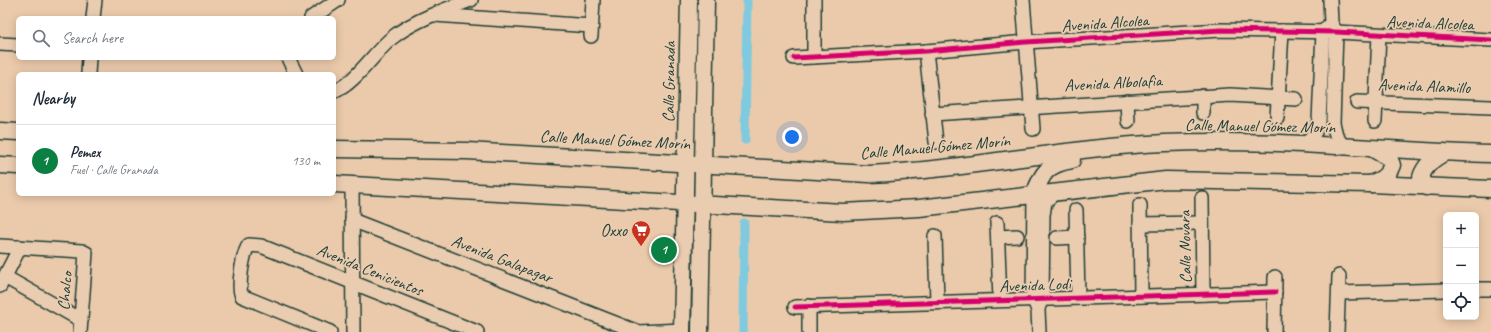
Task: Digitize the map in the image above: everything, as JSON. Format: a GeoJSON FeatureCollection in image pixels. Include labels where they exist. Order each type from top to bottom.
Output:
{"type":"FeatureCollection","features":[{"type":"Feature","properties":{"kind":"main road","name":"Calle Granada"},"geometry":{"type":"LineString","coordinates":[[689,0],[694,204],[700,332]]}},
{"type":"Feature","properties":{"kind":"main road","name":"Calle Granada"},"geometry":{"type":"LineString","coordinates":[[694,163],[706,0]]}},
{"type":"Feature","properties":{"kind":"main road"},"geometry":{"type":"LineString","coordinates":[[0,131],[16,132]]}},
{"type":"Feature","properties":{"kind":"main road","name":"Calle Manuel Gómez Morín"},"geometry":{"type":"LineString","coordinates":[[336,149],[467,152],[694,163],[822,172],[894,173],[1115,147],[1192,142],[1344,146],[1444,153],[1491,154]]}},
{"type":"Feature","properties":{"kind":"main road"},"geometry":{"type":"LineString","coordinates":[[1034,195],[1041,178],[1050,166],[1060,162],[1099,154],[1115,147]]}},
{"type":"Feature","properties":{"kind":"main road"},"geometry":{"type":"LineString","coordinates":[[1370,184],[1385,176],[1392,165],[1386,155],[1371,148]]}},
{"type":"Feature","properties":{"kind":"main road"},"geometry":{"type":"LineString","coordinates":[[1426,187],[1421,177],[1425,168],[1435,158],[1444,153]]}},
{"type":"Feature","properties":{"kind":"main road"},"geometry":{"type":"LineString","coordinates":[[0,165],[16,166]]}},
{"type":"Feature","properties":{"kind":"main road"},"geometry":{"type":"LineString","coordinates":[[336,184],[842,212],[879,212],[1166,180],[1370,184],[1491,189]]}},
{"type":"Feature","properties":{"kind":"main road","name":"Calle Granada"},"geometry":{"type":"LineString","coordinates":[[682,331],[694,204]]}},
{"type":"Feature","properties":{"kind":"street"},"geometry":{"type":"LineString","coordinates":[[93,16],[95,0]]}},
{"type":"Feature","properties":{"kind":"street"},"geometry":{"type":"LineString","coordinates":[[313,16],[338,0]]}},
{"type":"Feature","properties":{"kind":"street"},"geometry":{"type":"LineString","coordinates":[[336,90],[348,83],[393,36],[435,15],[471,0]]}},
{"type":"Feature","properties":{"kind":"street"},"geometry":{"type":"LineString","coordinates":[[435,15],[591,31],[593,0]]}},
{"type":"Feature","properties":{"kind":"street"},"geometry":{"type":"LineString","coordinates":[[814,0],[814,57]]}},
{"type":"Feature","properties":{"kind":"street"},"geometry":{"type":"LineString","coordinates":[[1022,0],[1032,129]]}},
{"type":"Feature","properties":{"kind":"street"},"geometry":{"type":"LineString","coordinates":[[1330,0],[1330,29],[1334,87],[1334,129],[1344,146]]}},
{"type":"Feature","properties":{"kind":"street"},"geometry":{"type":"LineString","coordinates":[[1306,145],[1318,126],[1321,87],[1330,29]]}},
{"type":"Feature","properties":{"kind":"street","name":"Avenida Alcolea"},"geometry":{"type":"LineString","coordinates":[[794,58],[926,51],[1026,42],[1214,30],[1330,29],[1379,35],[1491,40]]}},
{"type":"Feature","properties":{"kind":"street"},"geometry":{"type":"LineString","coordinates":[[1277,118],[1282,30]]}},
{"type":"Feature","properties":{"kind":"street"},"geometry":{"type":"LineString","coordinates":[[1376,122],[1379,35]]}},
{"type":"Feature","properties":{"kind":"street"},"geometry":{"type":"LineString","coordinates":[[0,44],[16,45]]}},
{"type":"Feature","properties":{"kind":"street"},"geometry":{"type":"LineString","coordinates":[[926,51],[936,142]]}},
{"type":"Feature","properties":{"kind":"street"},"geometry":{"type":"LineString","coordinates":[[88,72],[89,60]]}},
{"type":"Feature","properties":{"kind":"street"},"geometry":{"type":"LineString","coordinates":[[289,60],[295,72]]}},
{"type":"Feature","properties":{"kind":"street"},"geometry":{"type":"LineString","coordinates":[[1321,87],[1334,87]]}},
{"type":"Feature","properties":{"kind":"street","name":"Avenida Albolafia"},"geometry":{"type":"LineString","coordinates":[[932,114],[1031,106],[1204,96],[1230,95],[1296,99]]}},
{"type":"Feature","properties":{"kind":"street"},"geometry":{"type":"LineString","coordinates":[[1204,96],[1204,114]]}},
{"type":"Feature","properties":{"kind":"street"},"geometry":{"type":"LineString","coordinates":[[1127,101],[1128,121]]}},
{"type":"Feature","properties":{"kind":"street","name":"Avenida Alamillo"},"geometry":{"type":"LineString","coordinates":[[1357,102],[1491,107]]}},
{"type":"Feature","properties":{"kind":"street"},"geometry":{"type":"LineString","coordinates":[[1320,109],[1333,109]]}},
{"type":"Feature","properties":{"kind":"street"},"geometry":{"type":"LineString","coordinates":[[352,185],[354,283],[353,332]]}},
{"type":"Feature","properties":{"kind":"street"},"geometry":{"type":"LineString","coordinates":[[1038,302],[1043,215],[1045,202],[1054,193]]}},
{"type":"Feature","properties":{"kind":"street"},"geometry":{"type":"LineString","coordinates":[[1034,195],[1039,332]]}},
{"type":"Feature","properties":{"kind":"street","name":"Calle Novara"},"geometry":{"type":"LineString","coordinates":[[1202,198],[1203,294]]}},
{"type":"Feature","properties":{"kind":"street"},"geometry":{"type":"LineString","coordinates":[[1140,206],[1141,296]]}},
{"type":"Feature","properties":{"kind":"street"},"geometry":{"type":"LineString","coordinates":[[1076,210],[1078,298]]}},
{"type":"Feature","properties":{"kind":"street","name":"Avenida Galapagar"},"geometry":{"type":"LineString","coordinates":[[352,220],[645,331],[682,331]]}},
{"type":"Feature","properties":{"kind":"street"},"geometry":{"type":"LineString","coordinates":[[997,223],[1000,300]]}},
{"type":"Feature","properties":{"kind":"street"},"geometry":{"type":"LineString","coordinates":[[1140,224],[1202,223]]}},
{"type":"Feature","properties":{"kind":"street"},"geometry":{"type":"LineString","coordinates":[[935,236],[937,302]]}},
{"type":"Feature","properties":{"kind":"street"},"geometry":{"type":"LineString","coordinates":[[998,237],[1017,236]]}},
{"type":"Feature","properties":{"kind":"street"},"geometry":{"type":"LineString","coordinates":[[1057,238],[1077,237]]}},
{"type":"Feature","properties":{"kind":"street","name":"Avenida Cenicientos"},"geometry":{"type":"LineString","coordinates":[[330,332],[245,298],[241,294],[239,289],[245,253],[249,244],[261,246],[477,332]]}},
{"type":"Feature","properties":{"kind":"street"},"geometry":{"type":"LineString","coordinates":[[0,246],[20,248],[3,281],[80,326]]}},
{"type":"Feature","properties":{"kind":"street","name":"Chalco"},"geometry":{"type":"LineString","coordinates":[[20,248],[82,251],[86,254],[80,326]]}},
{"type":"Feature","properties":{"kind":"street"},"geometry":{"type":"LineString","coordinates":[[1337,332],[1339,276]]}},
{"type":"Feature","properties":{"kind":"street"},"geometry":{"type":"LineString","coordinates":[[1274,332],[1275,277]]}},
{"type":"Feature","properties":{"kind":"street"},"geometry":{"type":"LineString","coordinates":[[1479,289],[1491,289]]}},
{"type":"Feature","properties":{"kind":"street"},"geometry":{"type":"LineString","coordinates":[[1338,293],[1443,290]]}},
{"type":"Feature","properties":{"kind":"street","name":"Avenida Lodi"},"geometry":{"type":"LineString","coordinates":[[795,307],[1000,300],[1038,302],[1078,298],[1275,292]]}},
{"type":"Feature","properties":{"kind":"street"},"geometry":{"type":"LineString","coordinates":[[809,306],[809,332]]}},
{"type":"Feature","properties":{"kind":"waterway"},"geometry":{"type":"LineString","coordinates":[[745,140],[747,0]]}},
{"type":"Feature","properties":{"kind":"waterway"},"geometry":{"type":"LineString","coordinates":[[743,332],[744,223]]}},
{"type":"Feature","properties":{"kind":"cycle path"},"geometry":{"type":"LineString","coordinates":[[794,58],[926,51],[1026,42],[1221,30],[1336,32],[1491,40]]}},
{"type":"Feature","properties":{"kind":"cycle path"},"geometry":{"type":"LineString","coordinates":[[795,307],[1275,292]]}},
{"type":"Feature","properties":{"kind":"place","name":"Oxxo"},"geometry":{"type":"Point","coordinates":[641,247]}},
{"type":"Feature","properties":{"kind":"place","name":"Pemex"},"geometry":{"type":"Point","coordinates":[664,250]}}]}
